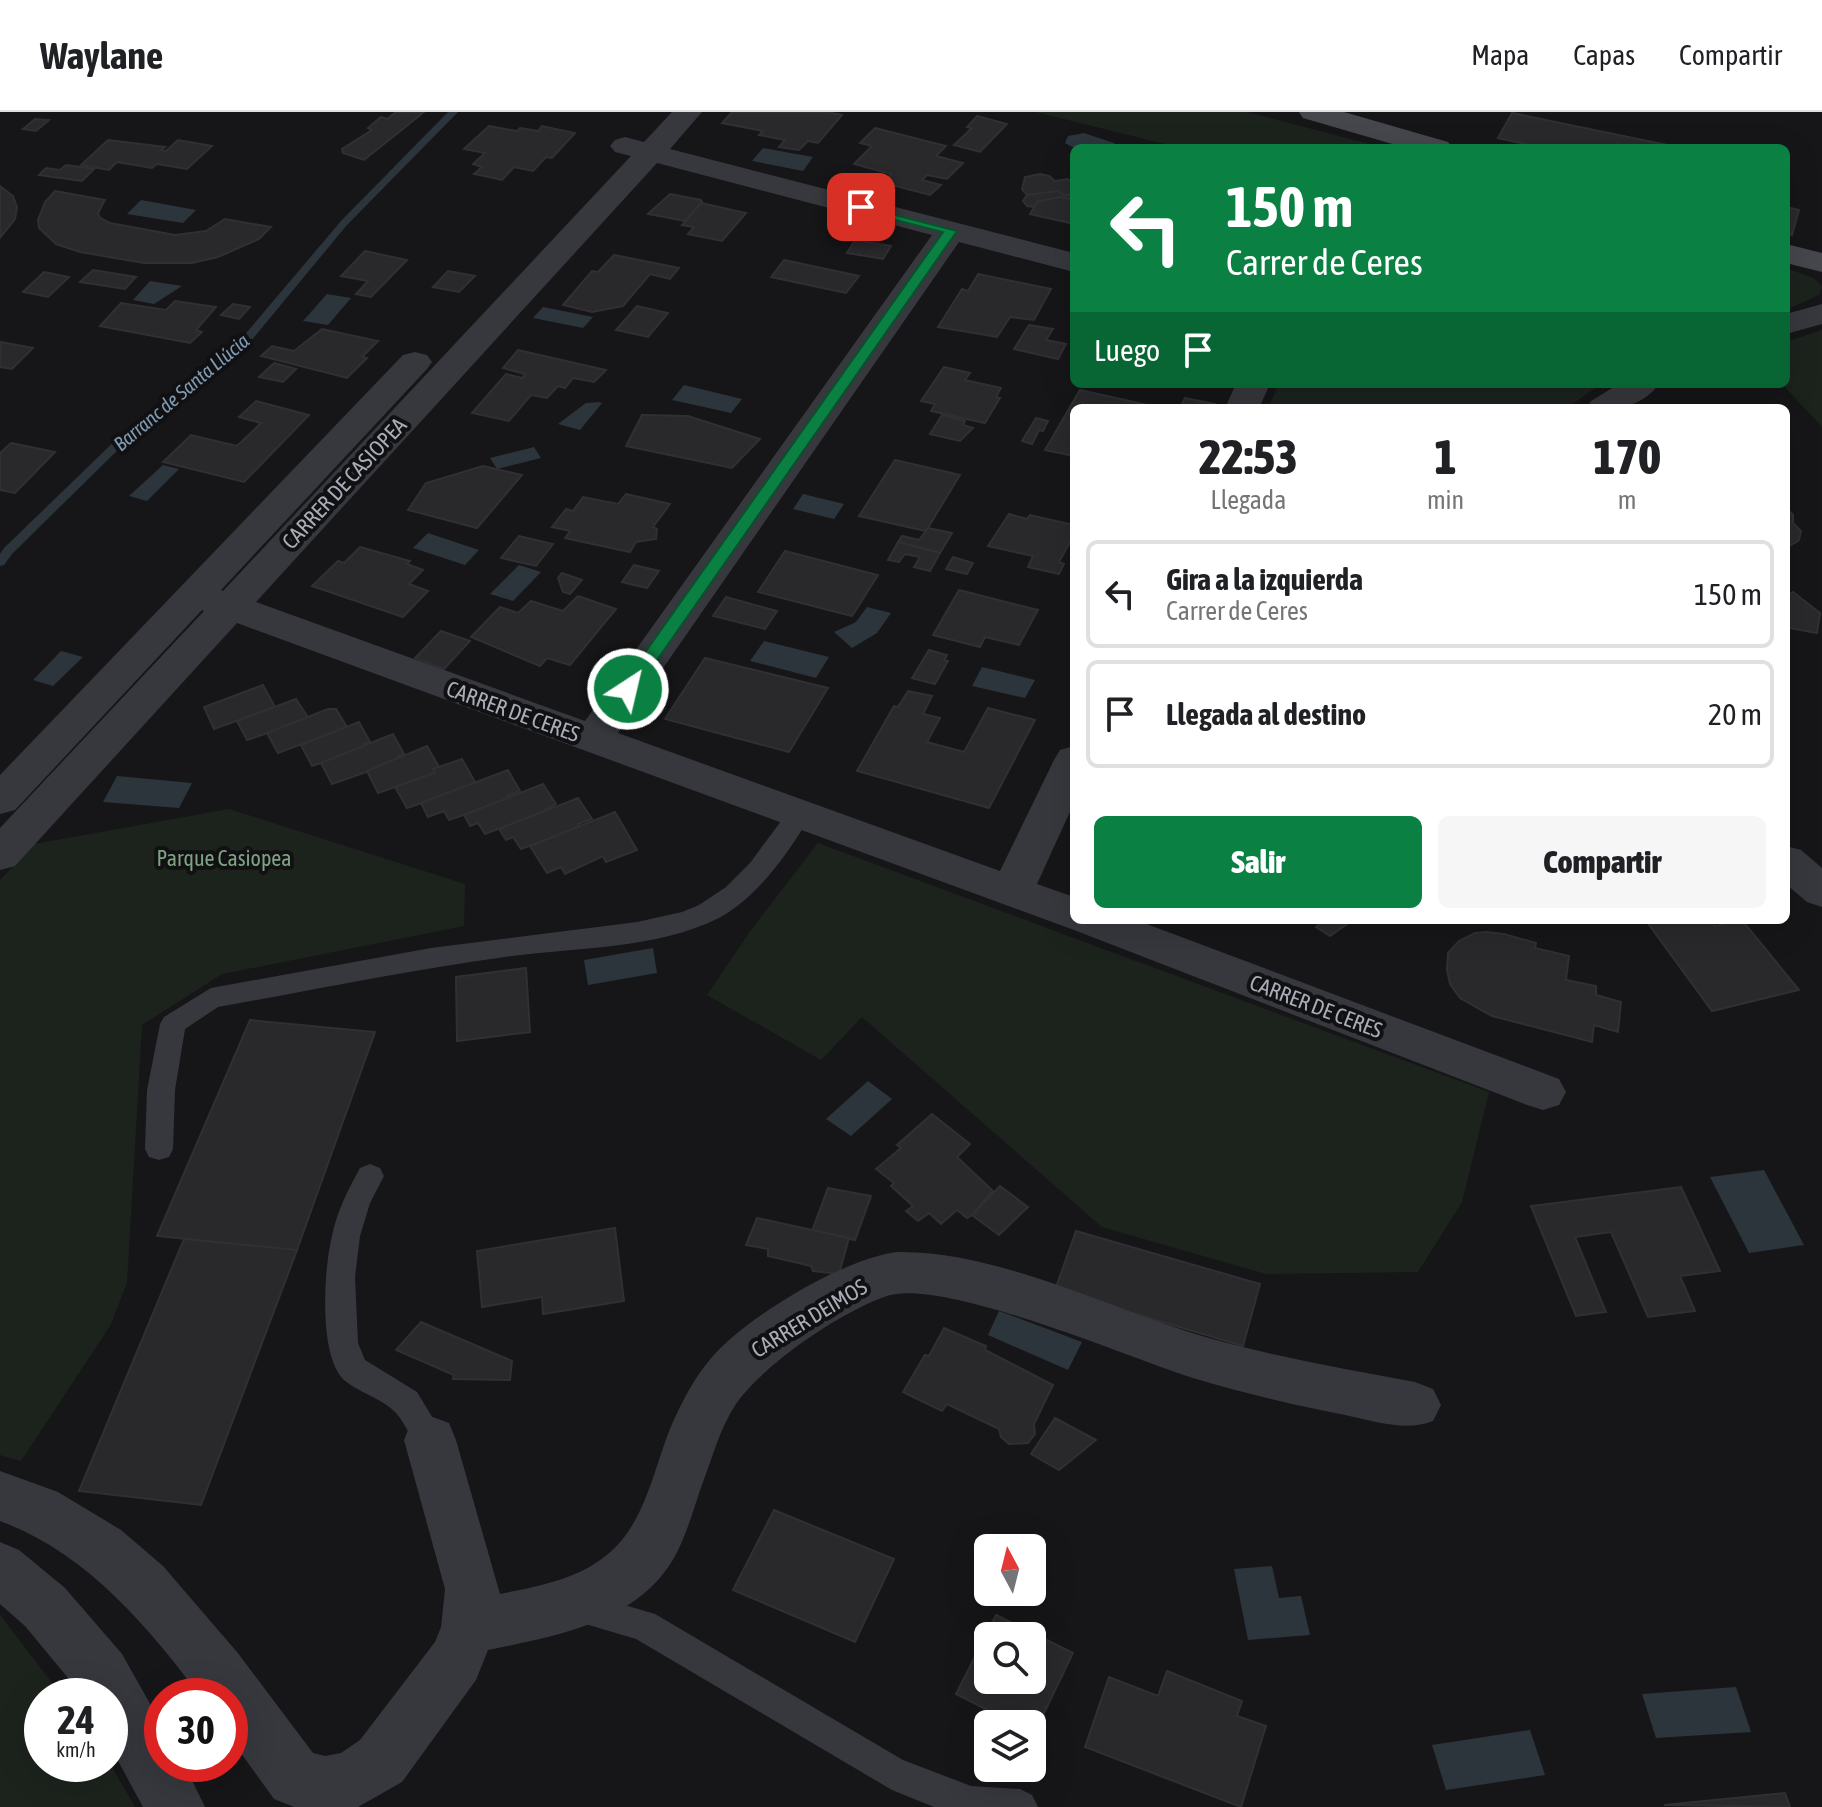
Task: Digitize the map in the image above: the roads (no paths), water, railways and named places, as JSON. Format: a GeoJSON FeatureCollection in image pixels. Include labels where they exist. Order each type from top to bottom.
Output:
{"type":"FeatureCollection","features":[{"type":"Feature","properties":{"kind":"street","name":"CARRER DE CASIOPEA"},"geometry":{"type":"LineString","coordinates":[[637,149],[655,112]]}},
{"type":"Feature","properties":{"kind":"street","name":"CARRER DE CASIOPEA"},"geometry":{"type":"LineString","coordinates":[[0,800],[212,600],[637,149],[688,112]]}},
{"type":"Feature","properties":{"kind":"street"},"geometry":{"type":"LineString","coordinates":[[1313,112],[1424,144]]}},
{"type":"Feature","properties":{"kind":"street"},"geometry":{"type":"LineString","coordinates":[[637,149],[1070,262]]}},
{"type":"Feature","properties":{"kind":"street"},"geometry":{"type":"LineString","coordinates":[[592,740],[951,231]]}},
{"type":"Feature","properties":{"kind":"street"},"geometry":{"type":"LineString","coordinates":[[1790,254],[1822,263]]}},
{"type":"Feature","properties":{"kind":"street"},"geometry":{"type":"LineString","coordinates":[[1790,323],[1822,314]]}},
{"type":"Feature","properties":{"kind":"street"},"geometry":{"type":"LineString","coordinates":[[1610,404],[1636,388]]}},
{"type":"Feature","properties":{"kind":"street","name":"CARRER DE CASIOPEA"},"geometry":{"type":"LineString","coordinates":[[0,855],[212,600]]}},
{"type":"Feature","properties":{"kind":"street","name":"CARRER DE CERES"},"geometry":{"type":"LineString","coordinates":[[212,600],[1070,913]]}},
{"type":"Feature","properties":{"kind":"street"},"geometry":{"type":"LineString","coordinates":[[1012,891],[1070,768]]}},
{"type":"Feature","properties":{"kind":"street"},"geometry":{"type":"LineString","coordinates":[[1790,864],[1822,891]]}},
{"type":"Feature","properties":{"kind":"street","name":"CARRER DE CERES"},"geometry":{"type":"LineString","coordinates":[[1101,924],[1543,1092]]}},
{"type":"Feature","properties":{"kind":"street","name":"CARRER DEIMOS"},"geometry":{"type":"LineString","coordinates":[[469,1627],[570,1606],[634,1566],[655,1540],[701,1417],[736,1364],[769,1338],[881,1275],[897,1272],[944,1275],[1051,1305],[1216,1363],[1305,1385],[1415,1405]]}},
{"type":"Feature","properties":{"kind":"street"},"geometry":{"type":"LineString","coordinates":[[0,1496],[39,1510],[102,1548],[143,1585],[217,1672],[295,1778],[325,1786],[352,1780],[381,1761],[456,1660],[469,1627],[473,1589],[430,1440]]}},
{"type":"Feature","properties":{"kind":"street"},"geometry":{"type":"LineString","coordinates":[[0,1568],[45,1607],[102,1674],[175,1807]]}},
{"type":"Feature","properties":{"kind":"lane"},"geometry":{"type":"LineString","coordinates":[[159,1149],[161,1090],[173,1024],[211,998],[495,948],[662,926],[690,918],[736,894],[799,815]]}},
{"type":"Feature","properties":{"kind":"lane"},"geometry":{"type":"LineString","coordinates":[[370,1176],[356,1202],[346,1236],[340,1277],[343,1343],[353,1369],[406,1402],[430,1440]]}},
{"type":"Feature","properties":{"kind":"lane"},"geometry":{"type":"LineString","coordinates":[[570,1606],[616,1615],[643,1625],[892,1773],[971,1804],[1020,1807]]}},
{"type":"Feature","properties":{"kind":"waterway","name":"Barranc de Santa Llúcia"},"geometry":{"type":"LineString","coordinates":[[0,562],[127,435],[246,340],[344,223],[453,112]]}},
{"type":"Feature","properties":{"kind":"park label","name":"Parque Casiopea"},"geometry":{"type":"Point","coordinates":[224,858]}}]}
